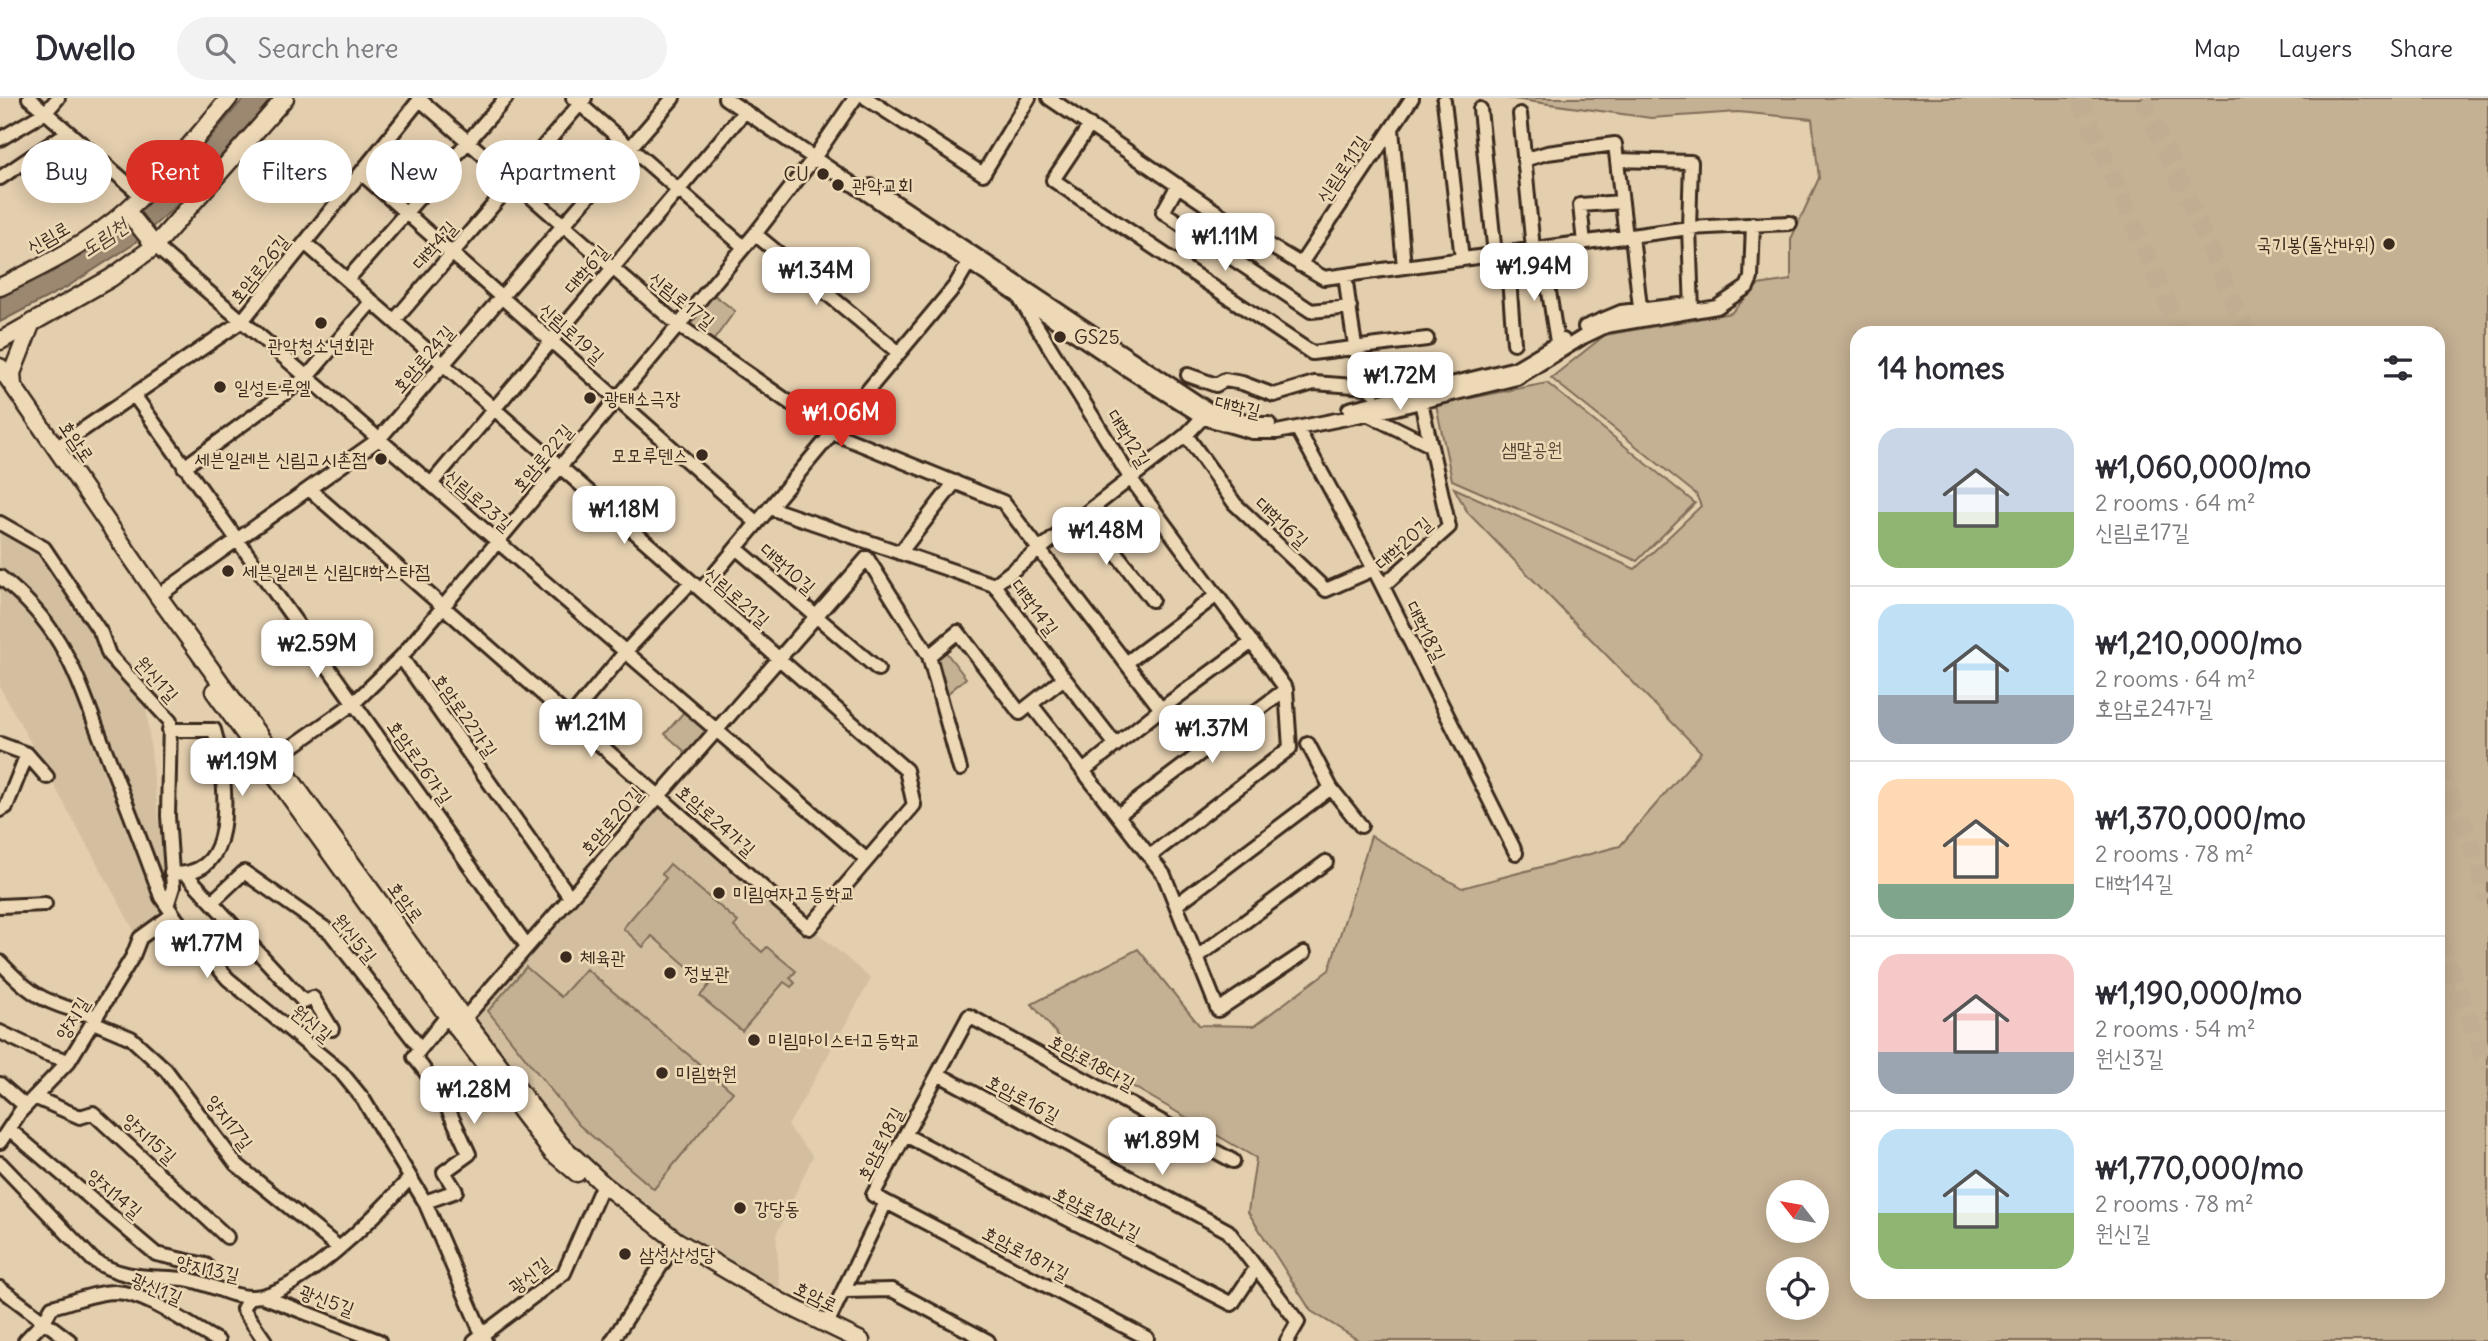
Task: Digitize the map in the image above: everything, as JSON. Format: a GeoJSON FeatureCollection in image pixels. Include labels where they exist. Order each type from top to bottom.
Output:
{"type":"FeatureCollection","features":[{"type":"Feature","properties":{"kind":"main road","name":"신림로"},"geometry":{"type":"LineString","coordinates":[[195,140],[229,98]]}},
{"type":"Feature","properties":{"kind":"main road"},"geometry":{"type":"LineString","coordinates":[[0,341],[111,278],[155,246],[285,98]]}},
{"type":"Feature","properties":{"kind":"main road","name":"신림로"},"geometry":{"type":"LineString","coordinates":[[0,287],[73,249],[128,213],[136,203]]}},
{"type":"Feature","properties":{"kind":"main road"},"geometry":{"type":"LineString","coordinates":[[128,213],[155,246]]}},
{"type":"Feature","properties":{"kind":"main road"},"geometry":{"type":"LineString","coordinates":[[6,383],[32,322]]}},
{"type":"Feature","properties":{"kind":"main road"},"geometry":{"type":"LineString","coordinates":[[0,368],[6,383],[214,692],[455,1013]]}},
{"type":"Feature","properties":{"kind":"main road","name":"호암로"},"geometry":{"type":"LineString","coordinates":[[6,383],[56,448],[455,1013],[560,1144],[601,1188],[675,1243],[781,1302],[861,1341]]}},
{"type":"Feature","properties":{"kind":"main road"},"geometry":{"type":"LineString","coordinates":[[675,1243],[778,1309],[843,1341]]}},
{"type":"Feature","properties":{"kind":"street"},"geometry":{"type":"LineString","coordinates":[[29,98],[126,182]]}},
{"type":"Feature","properties":{"kind":"street"},"geometry":{"type":"LineString","coordinates":[[1,137],[46,112],[58,98]]}},
{"type":"Feature","properties":{"kind":"street","name":"신림로17길"},"geometry":{"type":"LineString","coordinates":[[420,98],[476,148]]}},
{"type":"Feature","properties":{"kind":"street","name":"호암로26길"},"geometry":{"type":"LineString","coordinates":[[56,448],[242,321],[420,98]]}},
{"type":"Feature","properties":{"kind":"street"},"geometry":{"type":"LineString","coordinates":[[347,280],[506,98]]}},
{"type":"Feature","properties":{"kind":"street","name":"호암로24길"},"geometry":{"type":"LineString","coordinates":[[637,140],[673,98]]}},
{"type":"Feature","properties":{"kind":"street","name":"대학길"},"geometry":{"type":"LineString","coordinates":[[726,98],[747,103],[816,154],[971,259],[1018,296],[1206,414],[1252,432],[1297,428],[1361,411],[1398,403],[1421,402],[1517,378],[1558,348],[1606,326],[1641,314],[1692,308],[1716,300],[1740,284],[1744,272],[1749,224]]}},
{"type":"Feature","properties":{"kind":"street","name":"호암로22길"},"geometry":{"type":"LineString","coordinates":[[276,758],[354,703],[401,657],[755,234],[855,98]]}},
{"type":"Feature","properties":{"kind":"street"},"geometry":{"type":"LineString","coordinates":[[866,98],[983,174],[1029,98]]}},
{"type":"Feature","properties":{"kind":"street"},"geometry":{"type":"LineString","coordinates":[[1049,98],[1300,265],[1324,278],[1689,228],[1790,223]]}},
{"type":"Feature","properties":{"kind":"street","name":"신림로11길"},"geometry":{"type":"LineString","coordinates":[[1300,265],[1412,98]]}},
{"type":"Feature","properties":{"kind":"street"},"geometry":{"type":"LineString","coordinates":[[579,100],[622,140]]}},
{"type":"Feature","properties":{"kind":"street","name":"대학4길"},"geometry":{"type":"LineString","coordinates":[[547,140],[579,100]]}},
{"type":"Feature","properties":{"kind":"street"},"geometry":{"type":"LineString","coordinates":[[1444,101],[1462,259]]}},
{"type":"Feature","properties":{"kind":"street","name":"대학6길"},"geometry":{"type":"LineString","coordinates":[[431,484],[678,190],[747,103]]}},
{"type":"Feature","properties":{"kind":"street"},"geometry":{"type":"LineString","coordinates":[[1480,109],[1514,344]]}},
{"type":"Feature","properties":{"kind":"street"},"geometry":{"type":"LineString","coordinates":[[1188,375],[1216,384],[1225,380],[1242,383],[1274,396],[1314,383],[1367,387],[1382,398],[1398,403],[1516,368],[1558,348],[1538,249],[1524,160],[1520,114]]}},
{"type":"Feature","properties":{"kind":"street"},"geometry":{"type":"LineString","coordinates":[[1090,125],[1053,180],[1312,354],[1427,339]]}},
{"type":"Feature","properties":{"kind":"street","name":"신림로11길"},"geometry":{"type":"LineString","coordinates":[[1392,130],[1404,267]]}},
{"type":"Feature","properties":{"kind":"street"},"geometry":{"type":"LineString","coordinates":[[0,178],[68,132]]}},
{"type":"Feature","properties":{"kind":"street"},"geometry":{"type":"LineString","coordinates":[[1524,160],[1547,153],[1615,144],[1641,314]]}},
{"type":"Feature","properties":{"kind":"street"},"geometry":{"type":"LineString","coordinates":[[640,157],[744,247]]}},
{"type":"Feature","properties":{"kind":"street"},"geometry":{"type":"LineString","coordinates":[[1617,160],[1690,162],[1692,308]]}},
{"type":"Feature","properties":{"kind":"street","name":"신림로19길"},"geometry":{"type":"LineString","coordinates":[[361,173],[757,523]]}},
{"type":"Feature","properties":{"kind":"street"},"geometry":{"type":"LineString","coordinates":[[1178,185],[1163,212],[1311,311],[1350,307]]}},
{"type":"Feature","properties":{"kind":"street"},"geometry":{"type":"LineString","coordinates":[[1584,243],[1580,205],[1622,202]]}},
{"type":"Feature","properties":{"kind":"street","name":"대학4길"},"geometry":{"type":"LineString","coordinates":[[394,321],[495,203]]}},
{"type":"Feature","properties":{"kind":"street","name":"신림로17길"},"geometry":{"type":"LineString","coordinates":[[539,203],[678,326],[833,433],[1003,502],[1161,709]]}},
{"type":"Feature","properties":{"kind":"street","name":"호암로24길"},"geometry":{"type":"LineString","coordinates":[[158,596],[379,439],[583,203]]}},
{"type":"Feature","properties":{"kind":"street"},"geometry":{"type":"LineString","coordinates":[[755,234],[899,354]]}},
{"type":"Feature","properties":{"kind":"street","name":"신림로21길"},"geometry":{"type":"LineString","coordinates":[[305,243],[906,771],[914,804],[867,860]]}},
{"type":"Feature","properties":{"kind":"street","name":"신림로23길"},"geometry":{"type":"LineString","coordinates":[[155,246],[867,860]]}},
{"type":"Feature","properties":{"kind":"street"},"geometry":{"type":"LineString","coordinates":[[971,259],[1206,414],[1256,424],[1277,424],[1361,411],[1430,445]]}},
{"type":"Feature","properties":{"kind":"street","name":"대학10길"},"geometry":{"type":"LineString","coordinates":[[696,586],[736,548],[770,508],[955,286],[971,259]]}},
{"type":"Feature","properties":{"kind":"street"},"geometry":{"type":"LineString","coordinates":[[1345,275],[1355,347],[1367,387]]}},
{"type":"Feature","properties":{"kind":"street","name":"대학12길"},"geometry":{"type":"LineString","coordinates":[[1018,296],[1131,479],[1286,689]]}},
{"type":"Feature","properties":{"kind":"street"},"geometry":{"type":"LineString","coordinates":[[184,467],[307,377],[372,301]]}},
{"type":"Feature","properties":{"kind":"street","name":"호암로26가길"},"geometry":{"type":"LineString","coordinates":[[134,395],[527,946]]}},
{"type":"Feature","properties":{"kind":"street"},"geometry":{"type":"LineString","coordinates":[[1421,402],[1430,445]]}},
{"type":"Feature","properties":{"kind":"street","name":"대학14길"},"geometry":{"type":"LineString","coordinates":[[1116,745],[994,585],[1186,435],[1206,414]]}},
{"type":"Feature","properties":{"kind":"street","name":"대학18길"},"geometry":{"type":"LineString","coordinates":[[1297,428],[1383,586],[1516,853]]}},
{"type":"Feature","properties":{"kind":"street","name":"대학16길"},"geometry":{"type":"LineString","coordinates":[[1186,435],[1235,504],[1326,590],[1374,569]]}},
{"type":"Feature","properties":{"kind":"street","name":"대학20길"},"geometry":{"type":"LineString","coordinates":[[1383,586],[1449,527],[1430,445]]}},
{"type":"Feature","properties":{"kind":"street"},"geometry":{"type":"LineString","coordinates":[[900,553],[955,482]]}},
{"type":"Feature","properties":{"kind":"street","name":"호암로24가길"},"geometry":{"type":"LineString","coordinates":[[309,489],[809,928],[867,860]]}},
{"type":"Feature","properties":{"kind":"street"},"geometry":{"type":"LineString","coordinates":[[770,508],[994,585]]}},
{"type":"Feature","properties":{"kind":"street"},"geometry":{"type":"LineString","coordinates":[[1086,514],[1152,600]]}},
{"type":"Feature","properties":{"kind":"street","name":"원신1길"},"geometry":{"type":"LineString","coordinates":[[0,523],[44,548],[101,633],[109,655],[170,721],[168,816],[173,887],[170,910]]}},
{"type":"Feature","properties":{"kind":"street","name":"호암로20길"},"geometry":{"type":"LineString","coordinates":[[420,1048],[527,946],[877,545]]}},
{"type":"Feature","properties":{"kind":"street","name":"대학10길"},"geometry":{"type":"LineString","coordinates":[[736,548],[815,617]]}},
{"type":"Feature","properties":{"kind":"street"},"geometry":{"type":"LineString","coordinates":[[867,558],[929,656],[960,769]]}},
{"type":"Feature","properties":{"kind":"street","name":"원신길"},"geometry":{"type":"LineString","coordinates":[[0,577],[28,599],[48,623],[72,661],[161,897],[228,979],[341,1072],[363,1099],[425,1202],[480,1339]]}},
{"type":"Feature","properties":{"kind":"street"},"geometry":{"type":"LineString","coordinates":[[570,719],[626,651],[696,586]]}},
{"type":"Feature","properties":{"kind":"street"},"geometry":{"type":"LineString","coordinates":[[1126,663],[1217,595]]}},
{"type":"Feature","properties":{"kind":"street"},"geometry":{"type":"LineString","coordinates":[[815,617],[878,669]]}},
{"type":"Feature","properties":{"kind":"street"},"geometry":{"type":"LineString","coordinates":[[929,656],[958,632],[1020,713],[1064,678]]}},
{"type":"Feature","properties":{"kind":"street"},"geometry":{"type":"LineString","coordinates":[[1083,771],[1252,642]]}},
{"type":"Feature","properties":{"kind":"street","name":"호암로22가길"},"geometry":{"type":"LineString","coordinates":[[401,657],[570,897]]}},
{"type":"Feature","properties":{"kind":"street"},"geometry":{"type":"LineString","coordinates":[[1118,815],[1286,689]]}},
{"type":"Feature","properties":{"kind":"street"},"geometry":{"type":"LineString","coordinates":[[1150,856],[1290,748],[1286,689]]}},
{"type":"Feature","properties":{"kind":"street"},"geometry":{"type":"LineString","coordinates":[[1031,704],[1164,875],[1218,1010],[1304,953]]}},
{"type":"Feature","properties":{"kind":"street"},"geometry":{"type":"LineString","coordinates":[[170,730],[214,730],[225,797],[219,848],[205,866],[185,873],[171,872]]}},
{"type":"Feature","properties":{"kind":"street"},"geometry":{"type":"LineString","coordinates":[[0,744],[27,754],[47,777]]}},
{"type":"Feature","properties":{"kind":"street"},"geometry":{"type":"LineString","coordinates":[[1308,744],[1331,788],[1361,826]]}},
{"type":"Feature","properties":{"kind":"street"},"geometry":{"type":"LineString","coordinates":[[0,810],[6,807],[27,754]]}},
{"type":"Feature","properties":{"kind":"street"},"geometry":{"type":"LineString","coordinates":[[1177,905],[1331,788]]}},
{"type":"Feature","properties":{"kind":"street"},"geometry":{"type":"LineString","coordinates":[[1197,957],[1325,862]]}},
{"type":"Feature","properties":{"kind":"street","name":"원신5길"},"geometry":{"type":"LineString","coordinates":[[212,901],[244,872],[293,904],[330,932],[420,1048]]}},
{"type":"Feature","properties":{"kind":"street"},"geometry":{"type":"LineString","coordinates":[[185,873],[304,1002],[313,998],[332,1029]]}},
{"type":"Feature","properties":{"kind":"street"},"geometry":{"type":"LineString","coordinates":[[0,906],[45,904]]}},
{"type":"Feature","properties":{"kind":"street","name":"양지길"},"geometry":{"type":"LineString","coordinates":[[0,1142],[29,1102],[69,1061],[133,957],[140,938],[170,910]]}},
{"type":"Feature","properties":{"kind":"street","name":"양지17길"},"geometry":{"type":"LineString","coordinates":[[0,962],[23,987],[42,1000],[95,1019],[131,1038],[166,1070],[236,1164],[338,1247]]}},
{"type":"Feature","properties":{"kind":"street","name":"호암로18길"},"geometry":{"type":"LineString","coordinates":[[827,1324],[886,1202],[873,1195],[969,1016]]}},
{"type":"Feature","properties":{"kind":"street","name":"호암로18다길"},"geometry":{"type":"LineString","coordinates":[[969,1016],[1233,1161]]}},
{"type":"Feature","properties":{"kind":"street"},"geometry":{"type":"LineString","coordinates":[[0,1032],[46,1054],[69,1061]]}},
{"type":"Feature","properties":{"kind":"street"},"geometry":{"type":"LineString","coordinates":[[420,1048],[414,1057],[431,1077],[469,1154],[444,1172],[456,1191],[425,1202]]}},
{"type":"Feature","properties":{"kind":"street","name":"호암로16길"},"geometry":{"type":"LineString","coordinates":[[938,1074],[1228,1231],[1298,1322],[1287,1341]]}},
{"type":"Feature","properties":{"kind":"street"},"geometry":{"type":"LineString","coordinates":[[0,1084],[29,1102]]}},
{"type":"Feature","properties":{"kind":"street","name":"양지15길"},"geometry":{"type":"LineString","coordinates":[[29,1102],[80,1117],[93,1113],[226,1237]]}},
{"type":"Feature","properties":{"kind":"street","name":"양지14길"},"geometry":{"type":"LineString","coordinates":[[10,1130],[156,1254],[206,1265]]}},
{"type":"Feature","properties":{"kind":"street","name":"호암로18나길"},"geometry":{"type":"LineString","coordinates":[[905,1135],[1232,1304],[1256,1268]]}},
{"type":"Feature","properties":{"kind":"street","name":"양지13길"},"geometry":{"type":"LineString","coordinates":[[0,1163],[93,1260],[110,1271],[133,1277],[191,1280],[256,1297],[296,1281],[378,1214],[410,1179]]}},
{"type":"Feature","properties":{"kind":"street","name":"광신길"},"geometry":{"type":"LineString","coordinates":[[480,1339],[564,1273],[601,1188]]}},
{"type":"Feature","properties":{"kind":"street","name":"호암로18가길"},"geometry":{"type":"LineString","coordinates":[[886,1202],[1147,1338]]}},
{"type":"Feature","properties":{"kind":"street"},"geometry":{"type":"LineString","coordinates":[[612,1341],[675,1243]]}},
{"type":"Feature","properties":{"kind":"street"},"geometry":{"type":"LineString","coordinates":[[0,1288],[70,1341]]}},
{"type":"Feature","properties":{"kind":"street","name":"호암로"},"geometry":{"type":"LineString","coordinates":[[843,1291],[892,1290],[988,1341]]}},
{"type":"Feature","properties":{"kind":"street","name":"광신1길"},"geometry":{"type":"LineString","coordinates":[[25,1341],[44,1321],[52,1307],[113,1292],[130,1294],[176,1316],[218,1341]]}},
{"type":"Feature","properties":{"kind":"street"},"geometry":{"type":"LineString","coordinates":[[256,1297],[243,1309],[265,1341]]}},
{"type":"Feature","properties":{"kind":"street","name":"광신5길"},"geometry":{"type":"LineString","coordinates":[[256,1297],[379,1341]]}},
{"type":"Feature","properties":{"kind":"shaded area"},"geometry":{"type":"Polygon","coordinates":[[[0,523],[44,548],[146,706],[159,825],[180,906],[136,934],[0,687],[0,523]]]}},
{"type":"Feature","properties":{"kind":"shaded area","name":"미림학원"},"geometry":{"type":"Polygon","coordinates":[[[659,796],[871,979],[788,1126],[813,1156],[776,1235],[781,1302],[603,1184],[464,1019],[659,796]]]}},
{"type":"Feature","properties":{"kind":"green space"},"geometry":{"type":"Polygon","coordinates":[[[1506,98],[2488,98],[2488,1341],[1360,1341],[1311,1311],[1248,1212],[1256,1158],[1070,1050],[1032,1004],[1138,949],[1199,1025],[1254,1026],[1329,970],[1371,836],[1462,888],[1620,846],[1701,752],[1468,513],[1454,488],[1635,569],[1701,506],[1696,494],[1551,378],[1605,335],[1731,313],[1758,285],[1791,280],[1791,239],[1819,178],[1812,119],[1738,112],[1651,118],[1506,98]]]}},
{"type":"Feature","properties":{"kind":"green space"},"geometry":{"type":"Polygon","coordinates":[[[709,291],[735,311],[710,345],[683,324],[709,291]]]}},
{"type":"Feature","properties":{"kind":"green space","name":"샘말공원"},"geometry":{"type":"Polygon","coordinates":[[[1547,383],[1695,503],[1637,561],[1452,480],[1436,405],[1547,383]]]}},
{"type":"Feature","properties":{"kind":"green space"},"geometry":{"type":"Polygon","coordinates":[[[941,646],[966,678],[941,699],[929,656],[941,646]]]}},
{"type":"Feature","properties":{"kind":"green space"},"geometry":{"type":"Polygon","coordinates":[[[689,706],[716,730],[692,758],[665,734],[689,706]]]}},
{"type":"Feature","properties":{"kind":"green space"},"geometry":{"type":"Polygon","coordinates":[[[670,864],[738,922],[734,927],[762,952],[767,947],[796,971],[790,978],[795,983],[791,987],[784,982],[742,1031],[700,996],[709,985],[652,936],[643,947],[623,928],[666,878],[662,874],[670,864]]]}},
{"type":"Feature","properties":{"kind":"green space"},"geometry":{"type":"Polygon","coordinates":[[[526,967],[561,997],[586,969],[733,1092],[654,1189],[579,1125],[488,1011],[526,967]]]}},
{"type":"Feature","properties":{"kind":"water","name":"도림천"},"geometry":{"type":"Polygon","coordinates":[[[244,98],[273,98],[224,153],[224,140],[208,140],[244,98]]]}},
{"type":"Feature","properties":{"kind":"water","name":"도림천"},"geometry":{"type":"Polygon","coordinates":[[[147,203],[179,203],[131,246],[67,287],[0,322],[0,297],[77,254],[147,203]]]}},
{"type":"Feature","properties":{"kind":"tunnel"},"geometry":{"type":"LineString","coordinates":[[2079,98],[2177,326]]}},
{"type":"Feature","properties":{"kind":"tunnel"},"geometry":{"type":"LineString","coordinates":[[2143,98],[2244,326]]}},
{"type":"Feature","properties":{"kind":"tunnel"},"geometry":{"type":"LineString","coordinates":[[2445,783],[2467,833],[2488,899]]}},
{"type":"Feature","properties":{"kind":"tunnel"},"geometry":{"type":"LineString","coordinates":[[2445,957],[2488,1068]]}},
{"type":"Feature","properties":{"kind":"place","name":"CU"},"geometry":{"type":"Point","coordinates":[823,174]}},
{"type":"Feature","properties":{"kind":"place","name":"관악교회"},"geometry":{"type":"Point","coordinates":[838,185]}},
{"type":"Feature","properties":{"kind":"place","name":"국기봉(돌산바위)"},"geometry":{"type":"Point","coordinates":[2389,244]}},
{"type":"Feature","properties":{"kind":"place","name":"관악청소년회관"},"geometry":{"type":"Point","coordinates":[321,323]}},
{"type":"Feature","properties":{"kind":"place","name":"GS25"},"geometry":{"type":"Point","coordinates":[1060,337]}},
{"type":"Feature","properties":{"kind":"place","name":"일성트루엘"},"geometry":{"type":"Point","coordinates":[220,387]}},
{"type":"Feature","properties":{"kind":"place","name":"광태소극장"},"geometry":{"type":"Point","coordinates":[590,398]}},
{"type":"Feature","properties":{"kind":"place","name":"모모루덴스"},"geometry":{"type":"Point","coordinates":[702,455]}},
{"type":"Feature","properties":{"kind":"place","name":"세븐일레븐 신림고시촌점"},"geometry":{"type":"Point","coordinates":[381,459]}},
{"type":"Feature","properties":{"kind":"place","name":"세븐일레븐 신림대학스타점"},"geometry":{"type":"Point","coordinates":[228,571]}},
{"type":"Feature","properties":{"kind":"place","name":"미림여자고등학교"},"geometry":{"type":"Point","coordinates":[719,893]}},
{"type":"Feature","properties":{"kind":"place","name":"체육관"},"geometry":{"type":"Point","coordinates":[566,957]}},
{"type":"Feature","properties":{"kind":"place","name":"정보관"},"geometry":{"type":"Point","coordinates":[670,973]}},
{"type":"Feature","properties":{"kind":"place","name":"미림마이스터고등학교"},"geometry":{"type":"Point","coordinates":[754,1040]}},
{"type":"Feature","properties":{"kind":"place","name":"미림학원"},"geometry":{"type":"Point","coordinates":[662,1073]}},
{"type":"Feature","properties":{"kind":"place","name":"강당동"},"geometry":{"type":"Point","coordinates":[740,1208]}},
{"type":"Feature","properties":{"kind":"place","name":"삼성산성당"},"geometry":{"type":"Point","coordinates":[625,1254]}}]}
